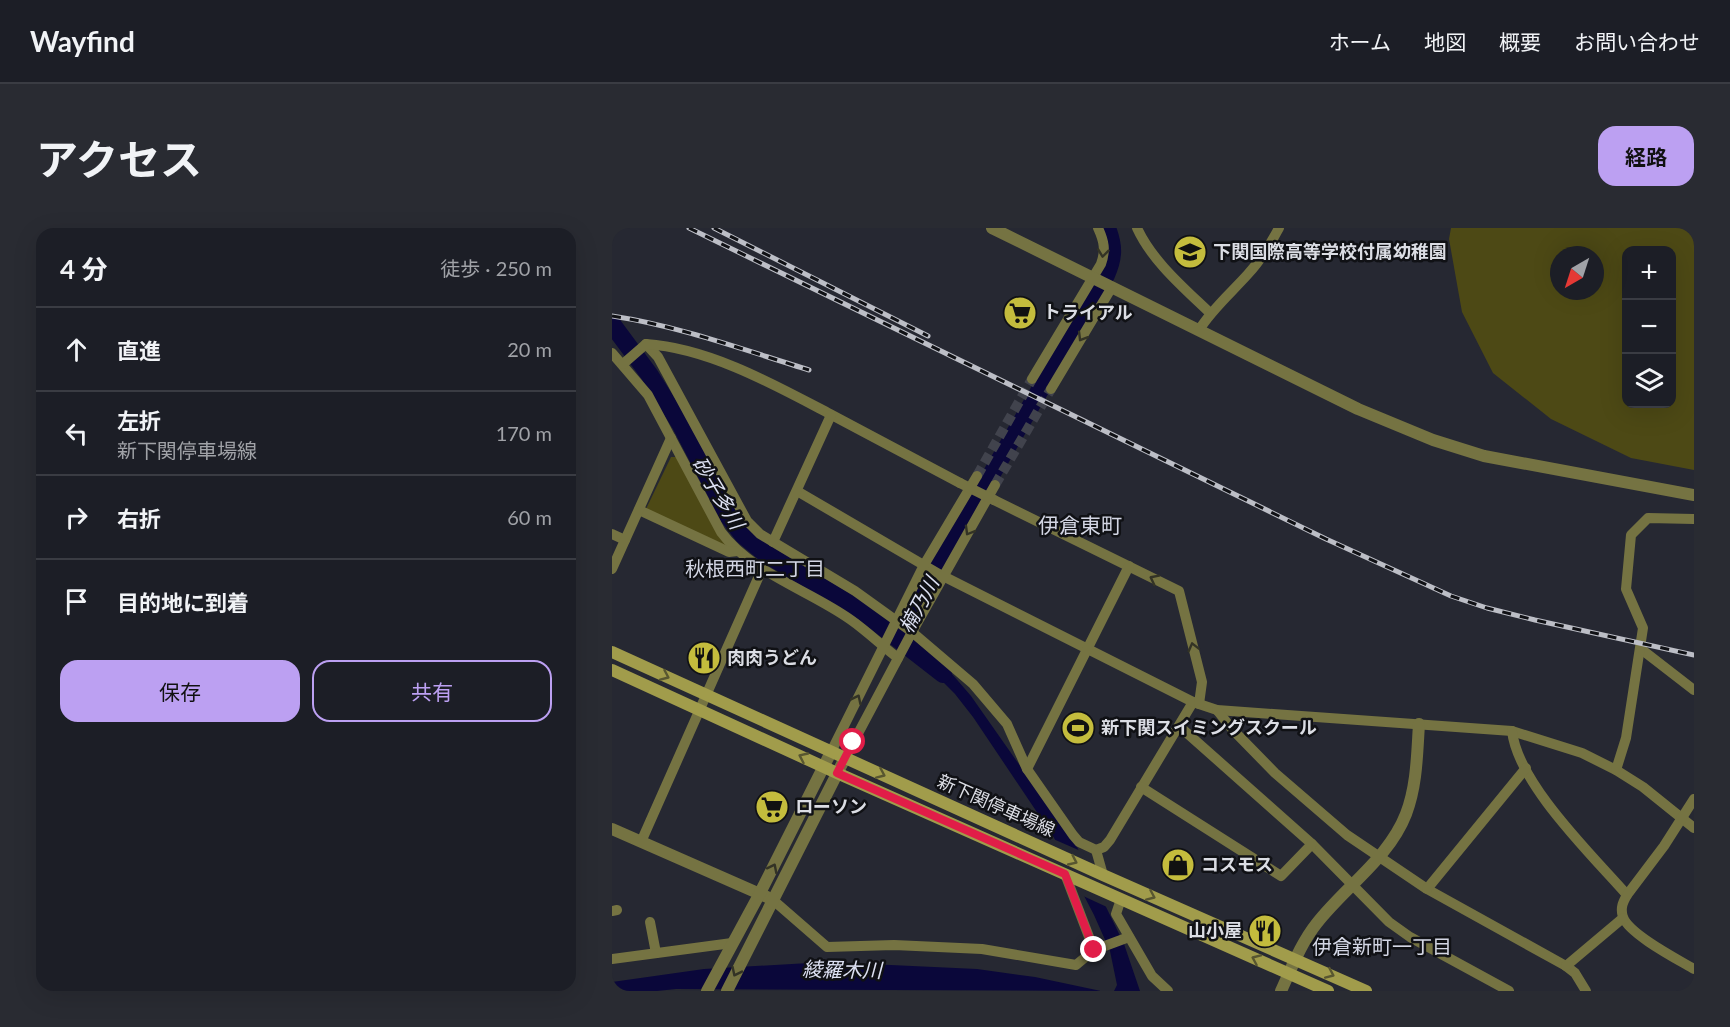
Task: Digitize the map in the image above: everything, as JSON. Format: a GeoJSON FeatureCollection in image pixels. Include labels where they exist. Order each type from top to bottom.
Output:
{"type":"FeatureCollection","features":[{"type":"Feature","properties":{"kind":"main road","name":"新下関停車場線"},"geometry":{"type":"LineString","coordinates":[[612,652],[1100,874],[1366,991]]}},
{"type":"Feature","properties":{"kind":"main road","name":"新下関停車場線"},"geometry":{"type":"LineString","coordinates":[[612,670],[837,773],[1328,991]]}},
{"type":"Feature","properties":{"kind":"street"},"geometry":{"type":"LineString","coordinates":[[992,228],[1358,409],[1433,440],[1484,456],[1694,495]]}},
{"type":"Feature","properties":{"kind":"street"},"geometry":{"type":"LineString","coordinates":[[1032,379],[1104,255],[1104,242],[1098,228]]}},
{"type":"Feature","properties":{"kind":"street"},"geometry":{"type":"LineString","coordinates":[[1137,228],[1142,238],[1174,278],[1210,313]]}},
{"type":"Feature","properties":{"kind":"street"},"geometry":{"type":"LineString","coordinates":[[1199,330],[1210,313],[1249,273],[1269,248],[1279,228]]}},
{"type":"Feature","properties":{"kind":"street"},"geometry":{"type":"LineString","coordinates":[[1051,389],[1112,287]]}},
{"type":"Feature","properties":{"kind":"street"},"geometry":{"type":"LineString","coordinates":[[625,363],[644,346],[663,345],[761,378],[960,483],[1179,591],[1202,682],[1196,703],[1179,726],[1104,847],[1096,850],[1079,842],[1073,835],[1027,769],[1006,724],[973,684],[911,632],[855,591],[760,534],[747,521],[658,357],[644,346]]}},
{"type":"Feature","properties":{"kind":"street"},"geometry":{"type":"LineString","coordinates":[[612,353],[625,363],[648,394],[721,532],[738,551],[851,620],[899,656]]}},
{"type":"Feature","properties":{"kind":"street"},"geometry":{"type":"LineString","coordinates":[[774,542],[831,415]]}},
{"type":"Feature","properties":{"kind":"street"},"geometry":{"type":"LineString","coordinates":[[612,569],[671,438]]}},
{"type":"Feature","properties":{"kind":"street"},"geometry":{"type":"LineString","coordinates":[[727,991],[911,632],[934,571],[977,476]]}},
{"type":"Feature","properties":{"kind":"street"},"geometry":{"type":"LineString","coordinates":[[707,991],[760,893],[896,622],[995,486]]}},
{"type":"Feature","properties":{"kind":"street"},"geometry":{"type":"LineString","coordinates":[[796,491],[934,571],[1196,703],[1217,710],[1512,731],[1582,753],[1616,770],[1643,787],[1694,828]]}},
{"type":"Feature","properties":{"kind":"street"},"geometry":{"type":"LineString","coordinates":[[639,510],[729,552],[738,551]]}},
{"type":"Feature","properties":{"kind":"street"},"geometry":{"type":"LineString","coordinates":[[1616,770],[1626,738],[1643,628],[1626,589],[1631,535],[1648,518],[1694,519]]}},
{"type":"Feature","properties":{"kind":"street"},"geometry":{"type":"LineString","coordinates":[[612,534],[625,540]]}},
{"type":"Feature","properties":{"kind":"street"},"geometry":{"type":"LineString","coordinates":[[1027,769],[1129,566]]}},
{"type":"Feature","properties":{"kind":"street"},"geometry":{"type":"LineString","coordinates":[[641,842],[763,567]]}},
{"type":"Feature","properties":{"kind":"street"},"geometry":{"type":"LineString","coordinates":[[1641,649],[1694,690]]}},
{"type":"Feature","properties":{"kind":"street"},"geometry":{"type":"LineString","coordinates":[[1217,710],[1232,729],[1275,773],[1347,835],[1427,889],[1566,966],[1575,973],[1586,991]]}},
{"type":"Feature","properties":{"kind":"street"},"geometry":{"type":"LineString","coordinates":[[1281,991],[1303,942],[1317,922],[1391,842],[1406,815],[1413,794],[1419,724]]}},
{"type":"Feature","properties":{"kind":"street"},"geometry":{"type":"LineString","coordinates":[[1179,726],[1312,844],[1389,922],[1410,937],[1509,991]]}},
{"type":"Feature","properties":{"kind":"street"},"geometry":{"type":"LineString","coordinates":[[1512,731],[1513,742],[1541,797],[1627,895]]}},
{"type":"Feature","properties":{"kind":"street"},"geometry":{"type":"LineString","coordinates":[[1427,889],[1526,768]]}},
{"type":"Feature","properties":{"kind":"street"},"geometry":{"type":"LineString","coordinates":[[1141,787],[1281,876],[1312,844]]}},
{"type":"Feature","properties":{"kind":"street"},"geometry":{"type":"LineString","coordinates":[[1694,800],[1622,905],[1623,918],[1628,925],[1648,941],[1694,969]]}},
{"type":"Feature","properties":{"kind":"street"},"geometry":{"type":"LineString","coordinates":[[612,830],[773,900],[827,947],[894,945],[982,949],[1076,965],[1096,949],[1127,938]]}},
{"type":"Feature","properties":{"kind":"street"},"geometry":{"type":"LineString","coordinates":[[1096,850],[1100,874]]}},
{"type":"Feature","properties":{"kind":"street"},"geometry":{"type":"LineString","coordinates":[[1066,875],[1096,949]]}},
{"type":"Feature","properties":{"kind":"street"},"geometry":{"type":"LineString","coordinates":[[1121,899],[1116,914],[1127,938],[1152,976],[1168,991]]}},
{"type":"Feature","properties":{"kind":"street"},"geometry":{"type":"LineString","coordinates":[[1566,966],[1623,918]]}},
{"type":"Feature","properties":{"kind":"street"},"geometry":{"type":"LineString","coordinates":[[650,922],[656,953]]}},
{"type":"Feature","properties":{"kind":"street"},"geometry":{"type":"LineString","coordinates":[[612,959],[732,943]]}},
{"type":"Feature","properties":{"kind":"shaded area"},"geometry":{"type":"Polygon","coordinates":[[[1451,228],[1694,228],[1694,470],[1631,458],[1551,419],[1493,373],[1462,312],[1449,239],[1451,228]]]}},
{"type":"Feature","properties":{"kind":"shaded area"},"geometry":{"type":"Polygon","coordinates":[[[671,457],[678,457],[726,545],[723,548],[646,509],[671,457]]]}},
{"type":"Feature","properties":{"kind":"water"},"geometry":{"type":"Polygon","coordinates":[[[930,653],[946,667],[971,696],[1077,847],[1124,944],[1140,991],[1114,991],[1117,985],[1110,951],[1053,836],[973,717],[955,694],[922,661],[930,653]]]}},
{"type":"Feature","properties":{"kind":"water","name":"綾羅木川"},"geometry":{"type":"Polygon","coordinates":[[[826,962],[977,969],[1035,977],[1101,991],[676,989],[612,991],[612,982],[704,969],[826,962]]]}},
{"type":"Feature","properties":{"kind":"pier"},"geometry":{"type":"Polygon","coordinates":[[[1051,838],[1083,852],[1109,908],[1081,895],[1051,838]]]}},
{"type":"Feature","properties":{"kind":"waterway","name":"楠乃川"},"geometry":{"type":"LineString","coordinates":[[898,637],[1106,275],[1111,263],[1112,252],[1107,228]]}},
{"type":"Feature","properties":{"kind":"waterway","name":"砂子多川"},"geometry":{"type":"LineString","coordinates":[[612,324],[649,374],[681,425],[729,517],[743,535],[766,554],[862,611],[943,674]]}},
{"type":"Feature","properties":{"kind":"tunnel"},"geometry":{"type":"LineString","coordinates":[[977,476],[1032,379]]}},
{"type":"Feature","properties":{"kind":"tunnel"},"geometry":{"type":"LineString","coordinates":[[995,485],[1051,389]]}},
{"type":"Feature","properties":{"kind":"railway"},"geometry":{"type":"LineString","coordinates":[[689,228],[1326,539],[1451,596],[1535,620],[1694,655]]}},
{"type":"Feature","properties":{"kind":"railway"},"geometry":{"type":"LineString","coordinates":[[714,228],[928,336]]}},
{"type":"Feature","properties":{"kind":"railway"},"geometry":{"type":"LineString","coordinates":[[612,316],[687,332],[809,370]]}},
{"type":"Feature","properties":{"kind":"place","name":"下関国際高等学校付属幼稚園"},"geometry":{"type":"Point","coordinates":[1190,252]}},
{"type":"Feature","properties":{"kind":"place","name":"トライアル"},"geometry":{"type":"Point","coordinates":[1020,313]}},
{"type":"Feature","properties":{"kind":"place","name":"肉肉うどん"},"geometry":{"type":"Point","coordinates":[704,658]}},
{"type":"Feature","properties":{"kind":"place","name":"新下関スイミングスクール"},"geometry":{"type":"Point","coordinates":[1078,728]}},
{"type":"Feature","properties":{"kind":"place","name":"ローソン"},"geometry":{"type":"Point","coordinates":[772,807]}},
{"type":"Feature","properties":{"kind":"place","name":"コスモス"},"geometry":{"type":"Point","coordinates":[1178,865]}},
{"type":"Feature","properties":{"kind":"place","name":"山小屋"},"geometry":{"type":"Point","coordinates":[1265,931]}},
{"type":"Feature","properties":{"kind":"district","name":"伊倉東町"},"geometry":{"type":"Point","coordinates":[1080,526]}},
{"type":"Feature","properties":{"kind":"district","name":"秋根西町二丁目"},"geometry":{"type":"Point","coordinates":[755,569]}},
{"type":"Feature","properties":{"kind":"district","name":"伊倉新町一丁目"},"geometry":{"type":"Point","coordinates":[1382,947]}},
{"type":"Feature","properties":{"kind":"route"},"geometry":{"type":"LineString","coordinates":[[853,742],[837,773],[1065,874],[1094,950]]}}]}
